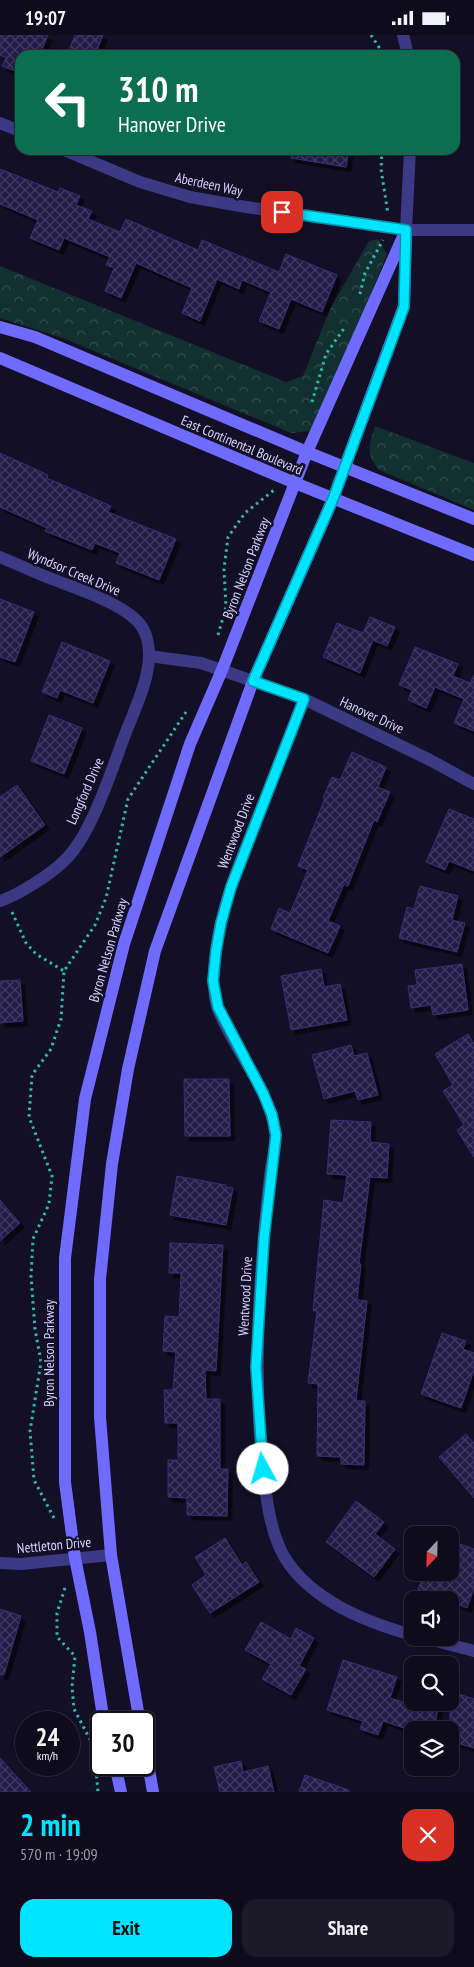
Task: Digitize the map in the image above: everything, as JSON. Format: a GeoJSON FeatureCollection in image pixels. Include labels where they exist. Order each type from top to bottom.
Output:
{"type":"FeatureCollection","features":[{"type":"Feature","properties":{"kind":"street"},"geometry":{"type":"LineString","coordinates":[[403,35],[407,50]]}},
{"type":"Feature","properties":{"kind":"street"},"geometry":{"type":"LineString","coordinates":[[0,123],[15,129]]}},
{"type":"Feature","properties":{"kind":"street","name":"Aberdeen Way"},"geometry":{"type":"LineString","coordinates":[[76,155],[140,183],[190,197],[406,230],[474,230]]}},
{"type":"Feature","properties":{"kind":"street","name":"Byron Nelson Parkway"},"geometry":{"type":"LineString","coordinates":[[138,1711],[111,1555],[100,1417],[100,1279],[112,1164],[128,1069],[155,951],[253,681],[346,468],[404,307],[410,155]]}},
{"type":"Feature","properties":{"kind":"street","name":"Byron Nelson Parkway"},"geometry":{"type":"LineString","coordinates":[[102,1711],[90,1632],[75,1558],[65,1482],[65,1258],[84,1099],[124,944],[190,744],[222,670],[307,452],[406,230]]}},
{"type":"Feature","properties":{"kind":"street","name":"East Continental Boulevard"},"geometry":{"type":"LineString","coordinates":[[0,327],[35,337],[307,452],[474,519]]}},
{"type":"Feature","properties":{"kind":"street","name":"East Continental Boulevard"},"geometry":{"type":"LineString","coordinates":[[0,358],[333,499],[474,555]]}},
{"type":"Feature","properties":{"kind":"street","name":"Wyndsor Creek Drive"},"geometry":{"type":"LineString","coordinates":[[0,557],[80,589],[125,610],[141,626],[148,641],[149,656]]}},
{"type":"Feature","properties":{"kind":"street"},"geometry":{"type":"LineString","coordinates":[[149,656],[201,663],[253,681]]}},
{"type":"Feature","properties":{"kind":"street","name":"Longford Drive"},"geometry":{"type":"LineString","coordinates":[[3,900],[15,896],[64,862],[78,844],[97,807],[142,691],[149,656]]}},
{"type":"Feature","properties":{"kind":"street","name":"Hanover Drive"},"geometry":{"type":"LineString","coordinates":[[253,681],[304,699],[430,759],[474,784]]}},
{"type":"Feature","properties":{"kind":"street","name":"Wentwood Drive"},"geometry":{"type":"LineString","coordinates":[[304,699],[231,887],[221,923],[213,981],[218,1007],[263,1093],[272,1115],[276,1135],[264,1238],[256,1367],[260,1449],[268,1508],[275,1535],[285,1557],[299,1576],[312,1589],[360,1617],[404,1632]]}},
{"type":"Feature","properties":{"kind":"street","name":"Nettleton Drive"},"geometry":{"type":"LineString","coordinates":[[0,1563],[21,1564],[111,1555]]}},
{"type":"Feature","properties":{"kind":"street"},"geometry":{"type":"LineString","coordinates":[[455,1646],[474,1651]]}},
{"type":"Feature","properties":{"kind":"street"},"geometry":{"type":"LineString","coordinates":[[117,1776],[121,1792]]}},
{"type":"Feature","properties":{"kind":"street"},"geometry":{"type":"LineString","coordinates":[[150,1776],[153,1792]]}},
{"type":"Feature","properties":{"kind":"path"},"geometry":{"type":"LineString","coordinates":[[371,35],[381,50]]}},
{"type":"Feature","properties":{"kind":"path"},"geometry":{"type":"LineString","coordinates":[[3,900],[26,943],[36,954],[64,971]]}},
{"type":"Feature","properties":{"kind":"green space"},"geometry":{"type":"Polygon","coordinates":[[[378,239],[387,254],[319,421],[311,431],[291,433],[65,339],[0,318],[0,266],[286,382],[303,376],[330,309],[369,241],[378,239]]]}},
{"type":"Feature","properties":{"kind":"green space"},"geometry":{"type":"Polygon","coordinates":[[[375,426],[474,463],[474,510],[379,470],[370,454],[371,439],[375,426]]]}},
{"type":"Feature","properties":{"kind":"building"},"geometry":{"type":"Polygon","coordinates":[[[0,35],[48,35],[42,50],[15,50],[15,71],[2,66],[6,58],[0,55],[0,35]]]}},
{"type":"Feature","properties":{"kind":"building"},"geometry":{"type":"Polygon","coordinates":[[[75,35],[103,35],[97,50],[69,50],[75,35]]]}},
{"type":"Feature","properties":{"kind":"building"},"geometry":{"type":"Polygon","coordinates":[[[291,155],[348,155],[346,167],[291,158],[291,155]]]}},
{"type":"Feature","properties":{"kind":"building"},"geometry":{"type":"Polygon","coordinates":[[[0,169],[58,192],[60,188],[80,196],[76,205],[92,211],[88,219],[120,232],[126,219],[198,250],[202,240],[279,272],[286,254],[337,275],[322,312],[291,299],[279,329],[259,321],[271,292],[242,280],[239,289],[217,279],[200,321],[182,313],[192,288],[136,263],[121,298],[105,291],[114,268],[106,265],[110,257],[64,238],[59,250],[30,238],[38,220],[0,204],[0,169]]]}},
{"type":"Feature","properties":{"kind":"building"},"geometry":{"type":"Polygon","coordinates":[[[0,453],[48,475],[47,478],[111,506],[108,512],[176,539],[159,580],[116,563],[120,553],[95,543],[92,550],[45,531],[47,528],[0,507],[0,453]]]}},
{"type":"Feature","properties":{"kind":"building"},"geometry":{"type":"Polygon","coordinates":[[[0,599],[34,612],[15,662],[0,657],[0,599]]]}},
{"type":"Feature","properties":{"kind":"building"},"geometry":{"type":"Polygon","coordinates":[[[370,617],[395,627],[387,646],[373,640],[360,673],[323,657],[337,623],[363,633],[370,617]]]}},
{"type":"Feature","properties":{"kind":"building"},"geometry":{"type":"Polygon","coordinates":[[[62,642],[110,661],[93,703],[60,690],[57,698],[42,692],[62,642]]]}},
{"type":"Feature","properties":{"kind":"building"},"geometry":{"type":"Polygon","coordinates":[[[415,647],[458,664],[453,676],[470,683],[474,675],[474,731],[454,723],[464,699],[435,687],[426,708],[408,700],[412,690],[399,685],[415,647]]]}},
{"type":"Feature","properties":{"kind":"building"},"geometry":{"type":"Polygon","coordinates":[[[49,715],[82,728],[64,774],[31,761],[49,715]]]}},
{"type":"Feature","properties":{"kind":"building"},"geometry":{"type":"Polygon","coordinates":[[[352,752],[386,767],[378,787],[390,792],[377,822],[374,820],[348,886],[344,884],[328,921],[340,926],[328,953],[271,929],[279,908],[290,913],[308,870],[298,866],[325,798],[323,798],[332,777],[340,780],[352,752]]]}},
{"type":"Feature","properties":{"kind":"building"},"geometry":{"type":"Polygon","coordinates":[[[17,785],[45,825],[0,857],[0,797],[17,785]]]}},
{"type":"Feature","properties":{"kind":"building"},"geometry":{"type":"Polygon","coordinates":[[[449,809],[474,819],[474,871],[449,861],[445,870],[426,862],[449,809]]]}},
{"type":"Feature","properties":{"kind":"building"},"geometry":{"type":"Polygon","coordinates":[[[420,886],[458,896],[452,920],[465,923],[457,952],[399,938],[407,907],[414,909],[420,886]]]}},
{"type":"Feature","properties":{"kind":"building"},"geometry":{"type":"Polygon","coordinates":[[[462,964],[468,1010],[433,1015],[431,1005],[411,1008],[408,986],[417,985],[415,970],[462,964]]]}},
{"type":"Feature","properties":{"kind":"building"},"geometry":{"type":"Polygon","coordinates":[[[321,969],[324,987],[340,984],[347,1020],[291,1030],[281,976],[321,969]]]}},
{"type":"Feature","properties":{"kind":"building"},"geometry":{"type":"Polygon","coordinates":[[[20,980],[23,1021],[0,1023],[0,981],[20,980]]]}},
{"type":"Feature","properties":{"kind":"building"},"geometry":{"type":"Polygon","coordinates":[[[468,1034],[474,1044],[474,1157],[457,1130],[464,1125],[443,1091],[453,1085],[435,1054],[468,1034]]]}},
{"type":"Feature","properties":{"kind":"building"},"geometry":{"type":"Polygon","coordinates":[[[351,1045],[354,1056],[367,1053],[378,1095],[358,1100],[355,1091],[324,1099],[312,1055],[351,1045]]]}},
{"type":"Feature","properties":{"kind":"building"},"geometry":{"type":"Polygon","coordinates":[[[184,1079],[229,1079],[230,1136],[185,1136],[184,1079]]]}},
{"type":"Feature","properties":{"kind":"building"},"geometry":{"type":"Polygon","coordinates":[[[331,1120],[371,1122],[370,1142],[389,1144],[387,1178],[370,1177],[359,1264],[361,1264],[357,1300],[367,1301],[356,1401],[365,1401],[364,1465],[341,1464],[341,1457],[317,1456],[318,1384],[308,1383],[317,1311],[313,1311],[324,1200],[343,1203],[347,1175],[327,1174],[331,1120]]]}},
{"type":"Feature","properties":{"kind":"building"},"geometry":{"type":"Polygon","coordinates":[[[177,1176],[233,1188],[226,1225],[170,1215],[177,1176]]]}},
{"type":"Feature","properties":{"kind":"building"},"geometry":{"type":"Polygon","coordinates":[[[0,1200],[20,1223],[0,1241],[0,1200]]]}},
{"type":"Feature","properties":{"kind":"building"},"geometry":{"type":"Polygon","coordinates":[[[170,1243],[223,1245],[216,1371],[205,1370],[206,1399],[220,1399],[220,1469],[228,1469],[227,1516],[187,1515],[187,1498],[168,1497],[168,1460],[178,1460],[178,1423],[165,1423],[164,1390],[173,1390],[176,1352],[163,1351],[165,1316],[179,1317],[181,1273],[169,1273],[170,1243]]]}},
{"type":"Feature","properties":{"kind":"building"},"geometry":{"type":"Polygon","coordinates":[[[442,1333],[466,1341],[463,1349],[474,1353],[474,1370],[461,1408],[421,1394],[442,1333]]]}},
{"type":"Feature","properties":{"kind":"building"},"geometry":{"type":"Polygon","coordinates":[[[466,1434],[474,1443],[474,1498],[439,1457],[466,1434]]]}},
{"type":"Feature","properties":{"kind":"building"},"geometry":{"type":"Polygon","coordinates":[[[356,1501],[384,1522],[375,1534],[395,1549],[374,1577],[326,1542],[356,1501]]]}},
{"type":"Feature","properties":{"kind":"building"},"geometry":{"type":"Polygon","coordinates":[[[225,1538],[242,1565],[246,1562],[259,1582],[210,1613],[192,1585],[206,1575],[195,1557],[225,1538]]]}},
{"type":"Feature","properties":{"kind":"building"},"geometry":{"type":"Polygon","coordinates":[[[459,1544],[474,1549],[474,1588],[467,1608],[459,1605],[459,1591],[423,1591],[418,1589],[422,1581],[459,1581],[459,1544]]]}},
{"type":"Feature","properties":{"kind":"building"},"geometry":{"type":"Polygon","coordinates":[[[0,1609],[21,1616],[4,1675],[0,1675],[0,1609]]]}},
{"type":"Feature","properties":{"kind":"building"},"geometry":{"type":"Polygon","coordinates":[[[261,1622],[291,1639],[296,1628],[314,1638],[299,1666],[306,1669],[291,1695],[262,1679],[271,1664],[245,1650],[261,1622]]]}},
{"type":"Feature","properties":{"kind":"building"},"geometry":{"type":"Polygon","coordinates":[[[343,1660],[397,1677],[390,1698],[404,1702],[404,1711],[438,1711],[436,1721],[404,1721],[404,1728],[383,1721],[378,1735],[360,1729],[363,1721],[327,1710],[343,1660]]]}},
{"type":"Feature","properties":{"kind":"building"},"geometry":{"type":"Polygon","coordinates":[[[459,1694],[474,1699],[474,1748],[459,1744],[459,1721],[450,1721],[450,1711],[459,1711],[459,1694]]]}},
{"type":"Feature","properties":{"kind":"building"},"geometry":{"type":"Polygon","coordinates":[[[0,1758],[31,1792],[0,1792],[0,1758]]]}},
{"type":"Feature","properties":{"kind":"building"},"geometry":{"type":"Polygon","coordinates":[[[241,1761],[243,1772],[268,1766],[274,1792],[220,1792],[214,1767],[241,1761]]]}},
{"type":"Feature","properties":{"kind":"building"},"geometry":{"type":"Polygon","coordinates":[[[305,1775],[349,1790],[349,1792],[299,1792],[305,1775]]]}},
{"type":"Feature","properties":{"kind":"route"},"geometry":{"type":"LineString","coordinates":[[263,1469],[260,1449],[256,1367],[264,1238],[276,1135],[272,1115],[263,1093],[230,1034],[218,1007],[213,981],[216,951],[221,923],[231,887],[304,699],[253,681],[333,499],[404,307],[406,230],[282,212]]}}]}
